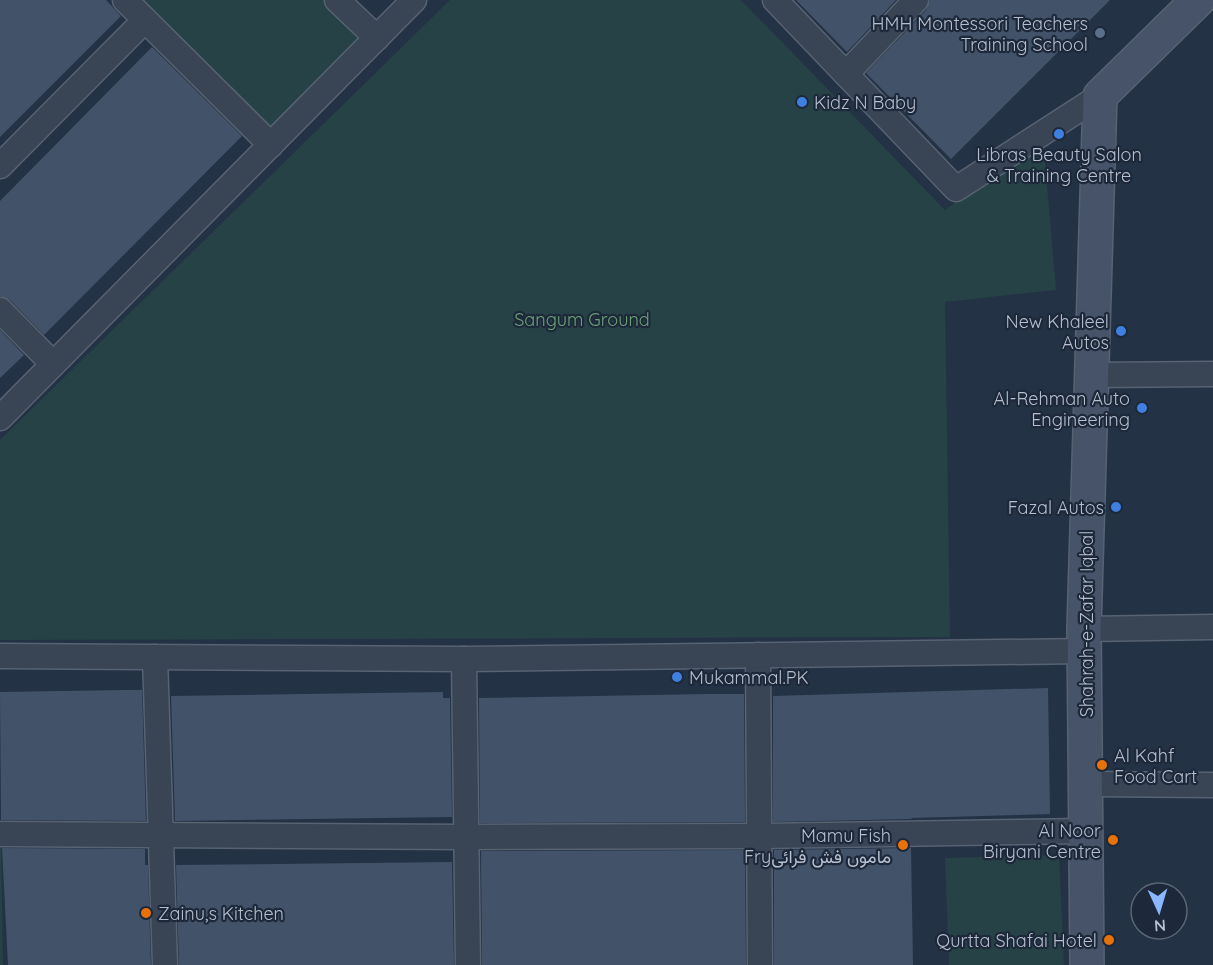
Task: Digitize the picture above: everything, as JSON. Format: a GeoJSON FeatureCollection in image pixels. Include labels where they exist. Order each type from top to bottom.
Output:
{"type":"FeatureCollection","features":[{"type":"Feature","properties":{"kind":"street"},"geometry":{"type":"LineString","coordinates":[[125,0],[271,145]]}},
{"type":"Feature","properties":{"kind":"street"},"geometry":{"type":"LineString","coordinates":[[337,0],[376,38]]}},
{"type":"Feature","properties":{"kind":"street"},"geometry":{"type":"LineString","coordinates":[[0,418],[414,0]]}},
{"type":"Feature","properties":{"kind":"street"},"geometry":{"type":"LineString","coordinates":[[775,0],[956,189],[1100,96],[1198,0]]}},
{"type":"Feature","properties":{"kind":"street"},"geometry":{"type":"LineString","coordinates":[[846,74],[916,0]]}},
{"type":"Feature","properties":{"kind":"street"},"geometry":{"type":"LineString","coordinates":[[0,166],[145,20]]}},
{"type":"Feature","properties":{"kind":"street","name":"Shahrah-e-Zafar Iqbal"},"geometry":{"type":"LineString","coordinates":[[1087,965],[1084,640],[1100,96]]}},
{"type":"Feature","properties":{"kind":"street"},"geometry":{"type":"LineString","coordinates":[[0,310],[53,364]]}},
{"type":"Feature","properties":{"kind":"street"},"geometry":{"type":"LineString","coordinates":[[1092,375],[1213,374]]}},
{"type":"Feature","properties":{"kind":"street"},"geometry":{"type":"LineString","coordinates":[[0,656],[464,659],[758,655],[1084,640],[1213,627]]}},
{"type":"Feature","properties":{"kind":"street"},"geometry":{"type":"LineString","coordinates":[[758,655],[760,965]]}},
{"type":"Feature","properties":{"kind":"street"},"geometry":{"type":"LineString","coordinates":[[156,657],[165,965]]}},
{"type":"Feature","properties":{"kind":"street"},"geometry":{"type":"LineString","coordinates":[[464,659],[468,965]]}},
{"type":"Feature","properties":{"kind":"street"},"geometry":{"type":"LineString","coordinates":[[1087,784],[1213,784]]}},
{"type":"Feature","properties":{"kind":"street"},"geometry":{"type":"LineString","coordinates":[[0,834],[466,837],[759,836],[1087,831]]}},
{"type":"Feature","properties":{"kind":"green space"},"geometry":{"type":"Polygon","coordinates":[[[125,0],[337,0],[377,38],[271,145],[125,0]]]}},
{"type":"Feature","properties":{"kind":"green space","name":"Sangum Ground"},"geometry":{"type":"Polygon","coordinates":[[[450,0],[741,0],[945,210],[1043,138],[1056,290],[945,302],[950,637],[0,640],[0,440],[450,0]]]}},
{"type":"Feature","properties":{"kind":"green space"},"geometry":{"type":"Polygon","coordinates":[[[1,834],[3,965],[0,965],[1,834]]]}},
{"type":"Feature","properties":{"kind":"green space"},"geometry":{"type":"Polygon","coordinates":[[[1059,855],[1064,965],[949,965],[945,858],[1059,855]]]}},
{"type":"Feature","properties":{"kind":"building"},"geometry":{"type":"Polygon","coordinates":[[[0,0],[106,0],[121,16],[0,137],[0,0]]]}},
{"type":"Feature","properties":{"kind":"building"},"geometry":{"type":"Polygon","coordinates":[[[796,0],[896,0],[847,52],[796,0]]]}},
{"type":"Feature","properties":{"kind":"building"},"geometry":{"type":"Polygon","coordinates":[[[930,0],[1110,0],[951,159],[866,73],[926,10],[930,0]]]}},
{"type":"Feature","properties":{"kind":"building"},"geometry":{"type":"Polygon","coordinates":[[[152,47],[242,136],[44,335],[10,300],[0,296],[0,201],[152,47]]]}},
{"type":"Feature","properties":{"kind":"building"},"geometry":{"type":"Polygon","coordinates":[[[0,330],[24,355],[0,378],[0,330]]]}},
{"type":"Feature","properties":{"kind":"building"},"geometry":{"type":"Polygon","coordinates":[[[1048,688],[1050,814],[773,822],[773,696],[1048,688]]]}},
{"type":"Feature","properties":{"kind":"building"},"geometry":{"type":"Polygon","coordinates":[[[142,690],[146,821],[1,820],[0,692],[142,690]]]}},
{"type":"Feature","properties":{"kind":"building"},"geometry":{"type":"Polygon","coordinates":[[[443,692],[443,698],[450,698],[452,817],[175,821],[171,696],[443,692]]]}},
{"type":"Feature","properties":{"kind":"building"},"geometry":{"type":"Polygon","coordinates":[[[744,694],[745,822],[480,823],[479,698],[744,694]]]}},
{"type":"Feature","properties":{"kind":"building"},"geometry":{"type":"Polygon","coordinates":[[[2,848],[145,849],[145,865],[148,865],[151,965],[8,965],[2,848]]]}},
{"type":"Feature","properties":{"kind":"building"},"geometry":{"type":"Polygon","coordinates":[[[911,848],[913,965],[774,965],[774,850],[911,848]]]}},
{"type":"Feature","properties":{"kind":"building"},"geometry":{"type":"Polygon","coordinates":[[[745,850],[746,965],[482,965],[481,851],[745,850]]]}},
{"type":"Feature","properties":{"kind":"building"},"geometry":{"type":"Polygon","coordinates":[[[452,862],[454,965],[179,965],[176,865],[452,862]]]}},
{"type":"Feature","properties":{"kind":"place","name":"HMH Montessori Teachers Training School"},"geometry":{"type":"Point","coordinates":[1100,33]}},
{"type":"Feature","properties":{"kind":"place","name":"Kidz N Baby"},"geometry":{"type":"Point","coordinates":[802,102]}},
{"type":"Feature","properties":{"kind":"place","name":"Libras Beauty Salon & Training Centre"},"geometry":{"type":"Point","coordinates":[1059,134]}},
{"type":"Feature","properties":{"kind":"place","name":"New Khaleel Autos"},"geometry":{"type":"Point","coordinates":[1121,331]}},
{"type":"Feature","properties":{"kind":"place","name":"Al-Rehman Auto Engineering"},"geometry":{"type":"Point","coordinates":[1142,408]}},
{"type":"Feature","properties":{"kind":"place","name":"Fazal Autos"},"geometry":{"type":"Point","coordinates":[1116,507]}},
{"type":"Feature","properties":{"kind":"place","name":"Mukammal.PK"},"geometry":{"type":"Point","coordinates":[677,677]}},
{"type":"Feature","properties":{"kind":"place","name":"Al Kahf Food Cart"},"geometry":{"type":"Point","coordinates":[1102,765]}},
{"type":"Feature","properties":{"kind":"place","name":"Al Noor Biryani Centre"},"geometry":{"type":"Point","coordinates":[1113,840]}},
{"type":"Feature","properties":{"kind":"place","name":"Mamu Fish Fryماموں فش فرائی"},"geometry":{"type":"Point","coordinates":[903,845]}},
{"type":"Feature","properties":{"kind":"place","name":"Zainu,s Kitchen"},"geometry":{"type":"Point","coordinates":[146,913]}},
{"type":"Feature","properties":{"kind":"place","name":"Qurtta Shafai Hotel"},"geometry":{"type":"Point","coordinates":[1109,940]}}]}
